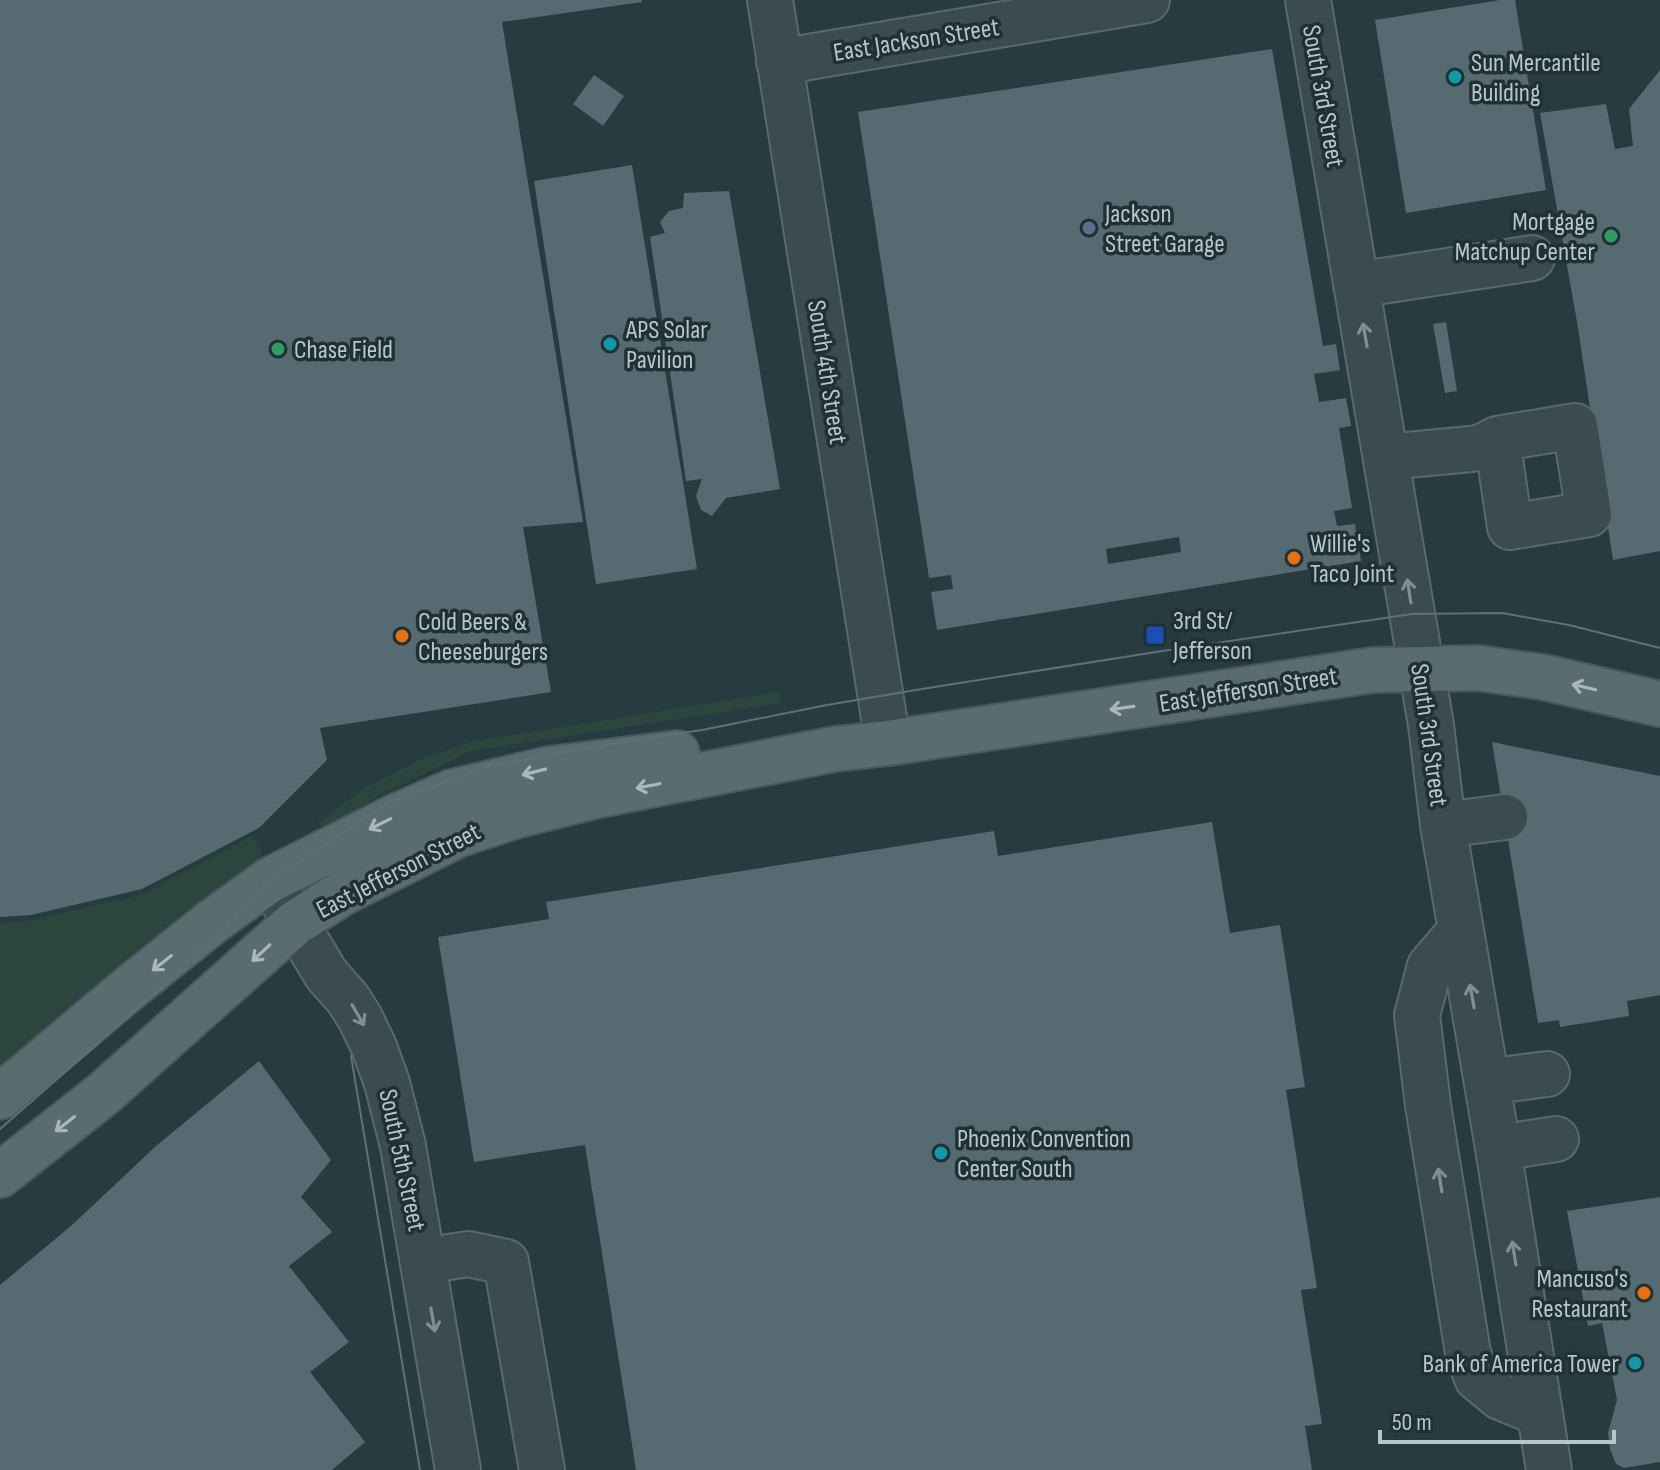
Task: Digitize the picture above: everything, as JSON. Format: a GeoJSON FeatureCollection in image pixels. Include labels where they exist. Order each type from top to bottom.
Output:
{"type":"FeatureCollection","features":[{"type":"Feature","properties":{"kind":"main road","name":"East Jefferson Street"},"geometry":{"type":"LineString","coordinates":[[0,1175],[102,1095],[295,923],[344,892],[457,835],[515,816],[595,796],[835,749],[1373,670],[1478,668],[1543,677],[1660,704]]}},
{"type":"Feature","properties":{"kind":"main road","name":"East Jefferson Street"},"geometry":{"type":"LineString","coordinates":[[0,1097],[121,995],[270,880],[452,792],[549,769],[711,748],[835,749]]}},
{"type":"Feature","properties":{"kind":"street","name":"South 4th Street"},"geometry":{"type":"LineString","coordinates":[[770,0],[888,743]]}},
{"type":"Feature","properties":{"kind":"street","name":"East Jackson Street"},"geometry":{"type":"LineString","coordinates":[[779,62],[1147,0]]}},
{"type":"Feature","properties":{"kind":"street","name":"South 3rd Street"},"geometry":{"type":"LineString","coordinates":[[1308,0],[1431,725],[1443,825],[1549,1470]]}},
{"type":"Feature","properties":{"kind":"street"},"geometry":{"type":"LineString","coordinates":[[1356,285],[1532,258]]}},
{"type":"Feature","properties":{"kind":"street"},"geometry":{"type":"LineString","coordinates":[[1384,450],[1471,449],[1497,439]]}},
{"type":"Feature","properties":{"kind":"street"},"geometry":{"type":"LineString","coordinates":[[1443,825],[1505,817]]}},
{"type":"Feature","properties":{"kind":"street","name":"South 5th Street"},"geometry":{"type":"LineString","coordinates":[[270,880],[326,974],[360,1018],[387,1083],[403,1146],[458,1470]]}},
{"type":"Feature","properties":{"kind":"street"},"geometry":{"type":"LineString","coordinates":[[1460,931],[1430,966],[1417,1015],[1441,1190],[1468,1353],[1477,1378],[1500,1397],[1539,1413]]}},
{"type":"Feature","properties":{"kind":"street"},"geometry":{"type":"LineString","coordinates":[[1487,1082],[1547,1074]]}},
{"type":"Feature","properties":{"kind":"street"},"geometry":{"type":"LineString","coordinates":[[1498,1148],[1556,1139]]}},
{"type":"Feature","properties":{"kind":"street"},"geometry":{"type":"LineString","coordinates":[[423,1261],[468,1254],[506,1262],[542,1470]]}},
{"type":"Feature","properties":{"kind":"green space"},"geometry":{"type":"Polygon","coordinates":[[[779,692],[781,703],[471,751],[374,798],[326,832],[318,823],[363,789],[419,760],[470,742],[779,692]]]}},
{"type":"Feature","properties":{"kind":"green space"},"geometry":{"type":"Polygon","coordinates":[[[252,836],[263,861],[0,1079],[0,923],[28,921],[141,895],[252,836]]]}},
{"type":"Feature","properties":{"kind":"building","name":"Chase Field"},"geometry":{"type":"Polygon","coordinates":[[[0,0],[642,2],[502,22],[583,522],[523,527],[551,692],[320,728],[327,760],[259,828],[142,889],[31,915],[0,917],[0,0]]]}},
{"type":"Feature","properties":{"kind":"building","name":"Sun Mercantile Building"},"geometry":{"type":"Polygon","coordinates":[[[1515,0],[1546,190],[1406,213],[1375,20],[1515,0]]]}},
{"type":"Feature","properties":{"kind":"building","name":"Jackson Street Garage"},"geometry":{"type":"Polygon","coordinates":[[[1272,49],[1323,346],[1336,344],[1340,370],[1314,374],[1319,402],[1346,398],[1351,426],[1339,428],[1352,508],[1334,511],[1337,526],[1355,524],[1361,561],[937,630],[931,592],[953,589],[951,575],[929,578],[858,112],[1272,49]],[[1179,537],[1106,549],[1108,564],[1181,552],[1179,537]]]}},
{"type":"Feature","properties":{"kind":"building","name":"Mortgage Matchup Center"},"geometry":{"type":"Polygon","coordinates":[[[1660,70],[1660,551],[1613,560],[1577,322],[1540,113],[1606,104],[1615,149],[1633,146],[1629,109],[1660,70]]]}},
{"type":"Feature","properties":{"kind":"building"},"geometry":{"type":"Polygon","coordinates":[[[594,75],[624,96],[603,126],[573,104],[594,75]]]}},
{"type":"Feature","properties":{"kind":"building","name":"APS Solar Pavilion"},"geometry":{"type":"Polygon","coordinates":[[[632,165],[697,569],[596,584],[534,181],[632,165]]]}},
{"type":"Feature","properties":{"kind":"building"},"geometry":{"type":"Polygon","coordinates":[[[729,191],[780,489],[726,498],[712,516],[701,510],[696,496],[702,479],[686,481],[650,237],[665,233],[660,222],[669,211],[683,208],[684,193],[729,191]]]}},
{"type":"Feature","properties":{"kind":"building"},"geometry":{"type":"Polygon","coordinates":[[[1446,322],[1457,391],[1445,393],[1433,324],[1446,322]]]}},
{"type":"Feature","properties":{"kind":"building"},"geometry":{"type":"Polygon","coordinates":[[[1492,742],[1660,776],[1660,995],[1627,1001],[1629,1016],[1560,1027],[1559,1020],[1538,1023],[1492,742]]]}},
{"type":"Feature","properties":{"kind":"building","name":"Phoenix Convention Center South"},"geometry":{"type":"Polygon","coordinates":[[[1212,822],[1230,933],[1280,925],[1305,1087],[1286,1090],[1317,1288],[1301,1290],[1322,1424],[1305,1426],[1312,1470],[636,1470],[585,1145],[474,1162],[438,937],[549,919],[546,902],[994,831],[998,856],[1212,822]]]}},
{"type":"Feature","properties":{"kind":"building"},"geometry":{"type":"Polygon","coordinates":[[[259,1061],[331,1160],[301,1197],[332,1232],[289,1266],[349,1342],[310,1372],[365,1442],[332,1470],[0,1470],[0,1285],[71,1226],[156,1146],[259,1061]]]}},
{"type":"Feature","properties":{"kind":"building","name":"Bank of America Tower"},"geometry":{"type":"Polygon","coordinates":[[[1660,1197],[1660,1462],[1624,1468],[1616,1464],[1610,1449],[1608,1433],[1617,1400],[1602,1323],[1588,1326],[1567,1211],[1660,1197]]]}},
{"type":"Feature","properties":{"kind":"tram line"},"geometry":{"type":"LineString","coordinates":[[0,1129],[160,989],[270,880],[390,802],[489,766],[922,689],[1412,614],[1502,613],[1569,625],[1660,648]]}},
{"type":"Feature","properties":{"kind":"tram line"},"geometry":{"type":"LineString","coordinates":[[351,1056],[420,1470]]}},
{"type":"Feature","properties":{"kind":"place","name":"Sun Mercantile Building"},"geometry":{"type":"Point","coordinates":[1455,77]}},
{"type":"Feature","properties":{"kind":"place","name":"Jackson Street Garage"},"geometry":{"type":"Point","coordinates":[1089,228]}},
{"type":"Feature","properties":{"kind":"place","name":"Mortgage Matchup Center"},"geometry":{"type":"Point","coordinates":[1611,236]}},
{"type":"Feature","properties":{"kind":"place","name":"APS Solar Pavilion"},"geometry":{"type":"Point","coordinates":[610,344]}},
{"type":"Feature","properties":{"kind":"place","name":"Chase Field"},"geometry":{"type":"Point","coordinates":[278,349]}},
{"type":"Feature","properties":{"kind":"place","name":"Willie's Taco Joint"},"geometry":{"type":"Point","coordinates":[1294,558]}},
{"type":"Feature","properties":{"kind":"place","name":"3rd St/ Jefferson"},"geometry":{"type":"Point","coordinates":[1155,635]}},
{"type":"Feature","properties":{"kind":"place","name":"Cold Beers & Cheeseburgers"},"geometry":{"type":"Point","coordinates":[402,636]}},
{"type":"Feature","properties":{"kind":"place","name":"Phoenix Convention Center South"},"geometry":{"type":"Point","coordinates":[941,1153]}},
{"type":"Feature","properties":{"kind":"place","name":"Mancuso's Restaurant"},"geometry":{"type":"Point","coordinates":[1644,1293]}},
{"type":"Feature","properties":{"kind":"place","name":"Bank of America Tower"},"geometry":{"type":"Point","coordinates":[1635,1363]}}]}
